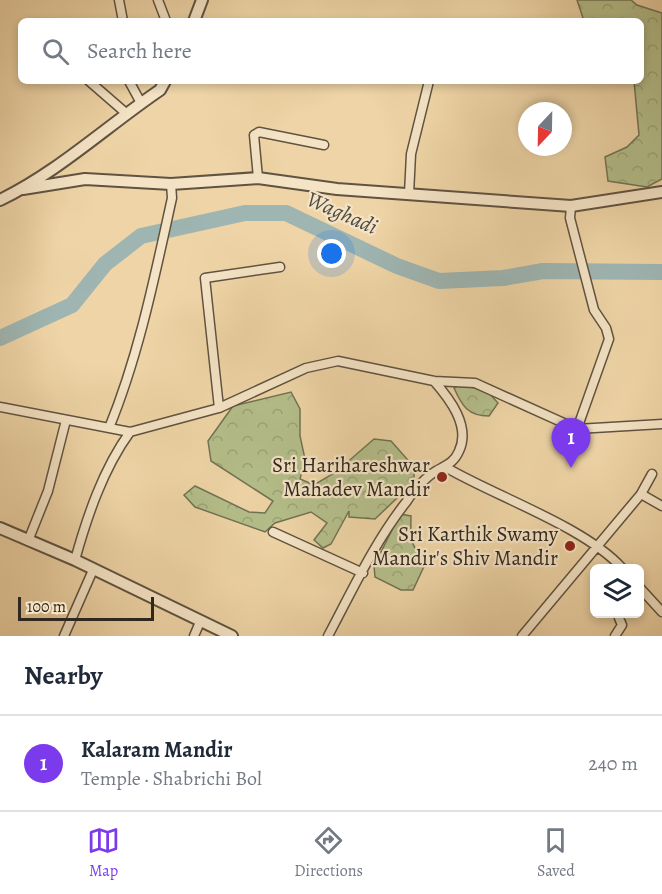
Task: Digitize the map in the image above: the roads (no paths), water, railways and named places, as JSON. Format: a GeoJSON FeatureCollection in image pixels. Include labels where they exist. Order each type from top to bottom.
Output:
{"type":"FeatureCollection","features":[{"type":"Feature","properties":{"kind":"street"},"geometry":{"type":"LineString","coordinates":[[119,0],[122,18]]}},
{"type":"Feature","properties":{"kind":"street"},"geometry":{"type":"LineString","coordinates":[[158,0],[165,18]]}},
{"type":"Feature","properties":{"kind":"street"},"geometry":{"type":"LineString","coordinates":[[195,18],[202,0]]}},
{"type":"Feature","properties":{"kind":"street"},"geometry":{"type":"LineString","coordinates":[[92,84],[127,114]]}},
{"type":"Feature","properties":{"kind":"street"},"geometry":{"type":"LineString","coordinates":[[131,84],[141,103]]}},
{"type":"Feature","properties":{"kind":"street"},"geometry":{"type":"LineString","coordinates":[[0,200],[23,189],[160,90],[163,84]]}},
{"type":"Feature","properties":{"kind":"street"},"geometry":{"type":"LineString","coordinates":[[409,194],[414,135],[427,84]]}},
{"type":"Feature","properties":{"kind":"street"},"geometry":{"type":"LineString","coordinates":[[258,178],[254,135],[259,132],[324,145]]}},
{"type":"Feature","properties":{"kind":"street"},"geometry":{"type":"LineString","coordinates":[[23,189],[86,179],[171,184],[258,178],[337,189],[571,206],[662,192]]}},
{"type":"Feature","properties":{"kind":"street"},"geometry":{"type":"LineString","coordinates":[[109,428],[118,407],[151,292],[172,198],[171,184]]}},
{"type":"Feature","properties":{"kind":"street"},"geometry":{"type":"LineString","coordinates":[[571,206],[570,218],[594,310],[606,328],[609,339],[577,429]]}},
{"type":"Feature","properties":{"kind":"street"},"geometry":{"type":"LineString","coordinates":[[219,408],[205,278],[280,267]]}},
{"type":"Feature","properties":{"kind":"street"},"geometry":{"type":"LineString","coordinates":[[0,407],[130,432],[219,408],[306,368],[338,361],[434,381],[475,383],[577,429],[662,424]]}},
{"type":"Feature","properties":{"kind":"street"},"geometry":{"type":"LineString","coordinates":[[328,636],[407,500],[436,471],[447,468],[460,450],[462,436],[457,414],[447,396],[434,381]]}},
{"type":"Feature","properties":{"kind":"street"},"geometry":{"type":"LineString","coordinates":[[28,541],[48,491],[66,420]]}},
{"type":"Feature","properties":{"kind":"street"},"geometry":{"type":"LineString","coordinates":[[75,560],[93,505],[119,447],[130,432]]}},
{"type":"Feature","properties":{"kind":"street"},"geometry":{"type":"LineString","coordinates":[[447,468],[596,548],[618,564]]}},
{"type":"Feature","properties":{"kind":"street"},"geometry":{"type":"LineString","coordinates":[[522,636],[641,494],[652,474]]}},
{"type":"Feature","properties":{"kind":"street"},"geometry":{"type":"LineString","coordinates":[[641,494],[662,506]]}},
{"type":"Feature","properties":{"kind":"street"},"geometry":{"type":"LineString","coordinates":[[0,528],[75,560],[232,636]]}},
{"type":"Feature","properties":{"kind":"street"},"geometry":{"type":"LineString","coordinates":[[273,532],[363,573]]}},
{"type":"Feature","properties":{"kind":"street"},"geometry":{"type":"LineString","coordinates":[[64,636],[93,570]]}},
{"type":"Feature","properties":{"kind":"street"},"geometry":{"type":"LineString","coordinates":[[644,593],[662,612]]}},
{"type":"Feature","properties":{"kind":"street"},"geometry":{"type":"LineString","coordinates":[[615,636],[622,625],[618,618]]}},
{"type":"Feature","properties":{"kind":"street"},"geometry":{"type":"LineString","coordinates":[[194,636],[200,622]]}},
{"type":"Feature","properties":{"kind":"waterway","name":"Waghadi"},"geometry":{"type":"LineString","coordinates":[[0,338],[72,305],[105,264],[141,236],[245,213],[286,213],[397,266],[439,281],[503,278],[543,271],[662,272]]}},
{"type":"Feature","properties":{"kind":"place","name":"Kalaram Mandir"},"geometry":{"type":"Point","coordinates":[571,468]}},
{"type":"Feature","properties":{"kind":"place","name":"Sri Harihareshwar Mahadev Mandir"},"geometry":{"type":"Point","coordinates":[442,477]}},
{"type":"Feature","properties":{"kind":"place","name":"Sri Karthik Swamy Mandir's Shiv Mandir"},"geometry":{"type":"Point","coordinates":[570,546]}}]}
